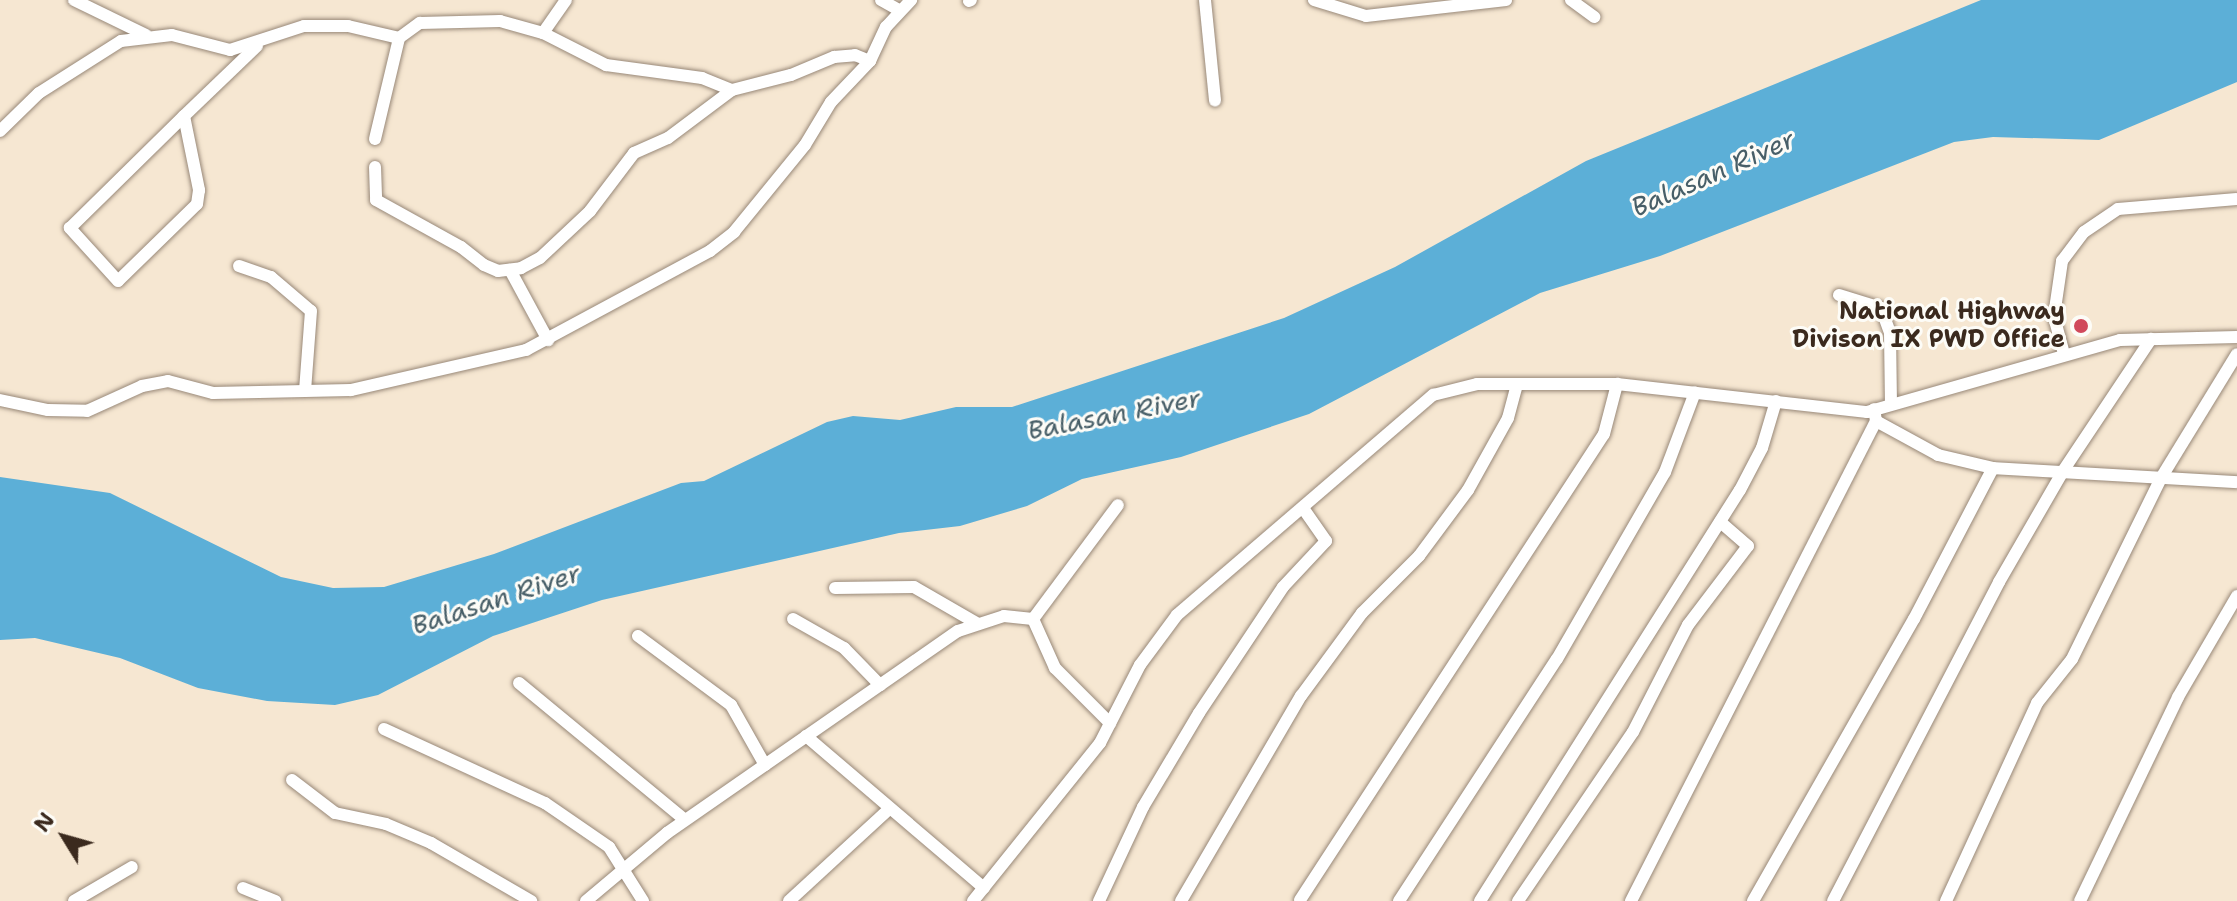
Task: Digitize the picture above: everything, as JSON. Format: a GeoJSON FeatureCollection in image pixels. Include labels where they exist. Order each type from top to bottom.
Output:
{"type":"FeatureCollection","features":[{"type":"Feature","properties":{"kind":"street"},"geometry":{"type":"LineString","coordinates":[[74,0],[146,35]]}},
{"type":"Feature","properties":{"kind":"street"},"geometry":{"type":"LineString","coordinates":[[543,33],[566,0]]}},
{"type":"Feature","properties":{"kind":"street"},"geometry":{"type":"LineString","coordinates":[[881,0],[899,10]]}},
{"type":"Feature","properties":{"kind":"street"},"geometry":{"type":"LineString","coordinates":[[0,400],[48,410],[87,411],[142,386],[168,381],[213,393],[388,385],[477,357],[519,353],[710,251],[734,232],[805,145],[831,102],[870,61],[899,10],[911,0]]}},
{"type":"Feature","properties":{"kind":"street"},"geometry":{"type":"LineString","coordinates":[[1205,0],[1215,101]]}},
{"type":"Feature","properties":{"kind":"street"},"geometry":{"type":"LineString","coordinates":[[1314,0],[1366,16],[1506,0]]}},
{"type":"Feature","properties":{"kind":"street"},"geometry":{"type":"LineString","coordinates":[[1571,0],[1594,17]]}},
{"type":"Feature","properties":{"kind":"street"},"geometry":{"type":"LineString","coordinates":[[375,139],[399,38],[420,23],[480,19],[543,33],[606,65],[702,78],[732,90]]}},
{"type":"Feature","properties":{"kind":"street"},"geometry":{"type":"LineString","coordinates":[[0,131],[39,93],[110,45],[146,35],[177,36],[223,50],[262,41],[289,28],[317,25],[399,38]]}},
{"type":"Feature","properties":{"kind":"street"},"geometry":{"type":"LineString","coordinates":[[184,116],[199,190],[197,204],[118,281],[70,228],[184,116],[262,41]]}},
{"type":"Feature","properties":{"kind":"street"},"geometry":{"type":"LineString","coordinates":[[375,167],[376,200],[461,247],[484,265],[510,270],[540,258],[590,211],[634,153],[668,138],[732,90],[834,57],[855,55],[870,61]]}},
{"type":"Feature","properties":{"kind":"street"},"geometry":{"type":"LineString","coordinates":[[2064,354],[2054,316],[2062,261],[2084,232],[2118,209],[2237,199]]}},
{"type":"Feature","properties":{"kind":"street"},"geometry":{"type":"LineString","coordinates":[[239,266],[271,277],[311,311],[305,391]]}},
{"type":"Feature","properties":{"kind":"street"},"geometry":{"type":"LineString","coordinates":[[510,270],[548,340]]}},
{"type":"Feature","properties":{"kind":"street"},"geometry":{"type":"LineString","coordinates":[[1839,295],[1881,308],[1890,333],[1891,404]]}},
{"type":"Feature","properties":{"kind":"street"},"geometry":{"type":"LineString","coordinates":[[1631,901],[1875,415],[1891,404],[2120,340],[2237,337]]}},
{"type":"Feature","properties":{"kind":"street"},"geometry":{"type":"LineString","coordinates":[[1833,901],[1931,707],[2063,471],[2151,339]]}},
{"type":"Feature","properties":{"kind":"street"},"geometry":{"type":"LineString","coordinates":[[1946,901],[2037,703],[2072,659],[2161,478],[2237,354]]}},
{"type":"Feature","properties":{"kind":"street"},"geometry":{"type":"LineString","coordinates":[[973,901],[1110,723],[1140,665],[1177,615],[1433,395],[1477,384],[1617,384],[1695,392],[1875,415],[1938,455],[1993,468],[2237,482]]}},
{"type":"Feature","properties":{"kind":"street"},"geometry":{"type":"LineString","coordinates":[[1181,901],[1301,696],[1362,613],[1419,556],[1468,490],[1508,418],[1517,384]]}},
{"type":"Feature","properties":{"kind":"street"},"geometry":{"type":"LineString","coordinates":[[1300,900],[1604,434],[1617,384]]}},
{"type":"Feature","properties":{"kind":"street"},"geometry":{"type":"LineString","coordinates":[[1399,901],[1565,646],[1665,472],[1695,392]]}},
{"type":"Feature","properties":{"kind":"street"},"geometry":{"type":"LineString","coordinates":[[1480,901],[1720,522],[1762,448],[1776,401]]}},
{"type":"Feature","properties":{"kind":"street"},"geometry":{"type":"LineString","coordinates":[[1753,901],[1914,619],[1993,468]]}},
{"type":"Feature","properties":{"kind":"street"},"geometry":{"type":"LineString","coordinates":[[1033,619],[1118,505]]}},
{"type":"Feature","properties":{"kind":"street"},"geometry":{"type":"LineString","coordinates":[[1099,901],[1143,807],[1199,713],[1283,587],[1326,541],[1303,508]]}},
{"type":"Feature","properties":{"kind":"street"},"geometry":{"type":"LineString","coordinates":[[1518,901],[1633,732],[1688,625],[1748,546],[1720,522]]}},
{"type":"Feature","properties":{"kind":"street"},"geometry":{"type":"LineString","coordinates":[[835,588],[914,587],[978,624]]}},
{"type":"Feature","properties":{"kind":"street"},"geometry":{"type":"LineString","coordinates":[[2080,901],[2178,697],[2237,596]]}},
{"type":"Feature","properties":{"kind":"street"},"geometry":{"type":"LineString","coordinates":[[586,901],[685,820],[958,631],[1004,616],[1033,619]]}},
{"type":"Feature","properties":{"kind":"street"},"geometry":{"type":"LineString","coordinates":[[793,619],[844,648],[880,685]]}},
{"type":"Feature","properties":{"kind":"street"},"geometry":{"type":"LineString","coordinates":[[1033,619],[1055,668],[1110,723]]}},
{"type":"Feature","properties":{"kind":"street"},"geometry":{"type":"LineString","coordinates":[[638,636],[731,705],[765,765]]}},
{"type":"Feature","properties":{"kind":"street"},"geometry":{"type":"LineString","coordinates":[[519,683],[685,820]]}},
{"type":"Feature","properties":{"kind":"street"},"geometry":{"type":"LineString","coordinates":[[384,729],[545,803],[609,847],[643,901]]}},
{"type":"Feature","properties":{"kind":"street"},"geometry":{"type":"LineString","coordinates":[[806,736],[888,810],[984,888]]}},
{"type":"Feature","properties":{"kind":"street"},"geometry":{"type":"LineString","coordinates":[[292,780],[335,813],[386,824],[431,843],[531,901]]}},
{"type":"Feature","properties":{"kind":"street"},"geometry":{"type":"LineString","coordinates":[[789,901],[888,810]]}},
{"type":"Feature","properties":{"kind":"street"},"geometry":{"type":"LineString","coordinates":[[82,900],[132,867]]}},
{"type":"Feature","properties":{"kind":"street"},"geometry":{"type":"LineString","coordinates":[[243,888],[276,901]]}},
{"type":"Feature","properties":{"kind":"water","name":"Balasan River"},"geometry":{"type":"Polygon","coordinates":[[[1981,0],[2237,0],[2237,82],[2099,140],[1993,137],[1954,142],[1660,256],[1540,293],[1309,414],[1181,457],[1082,479],[1027,506],[960,526],[899,533],[602,600],[493,636],[378,695],[335,705],[267,701],[198,688],[120,658],[35,638],[0,640],[0,477],[110,493],[281,577],[333,588],[384,587],[494,554],[681,483],[704,481],[827,422],[853,416],[900,420],[956,407],[1012,407],[1284,318],[1395,267],[1586,161],[1981,0]]]}},
{"type":"Feature","properties":{"kind":"place","name":"National Highway Divison IX PWD Office"},"geometry":{"type":"Point","coordinates":[2081,326]}}]}
